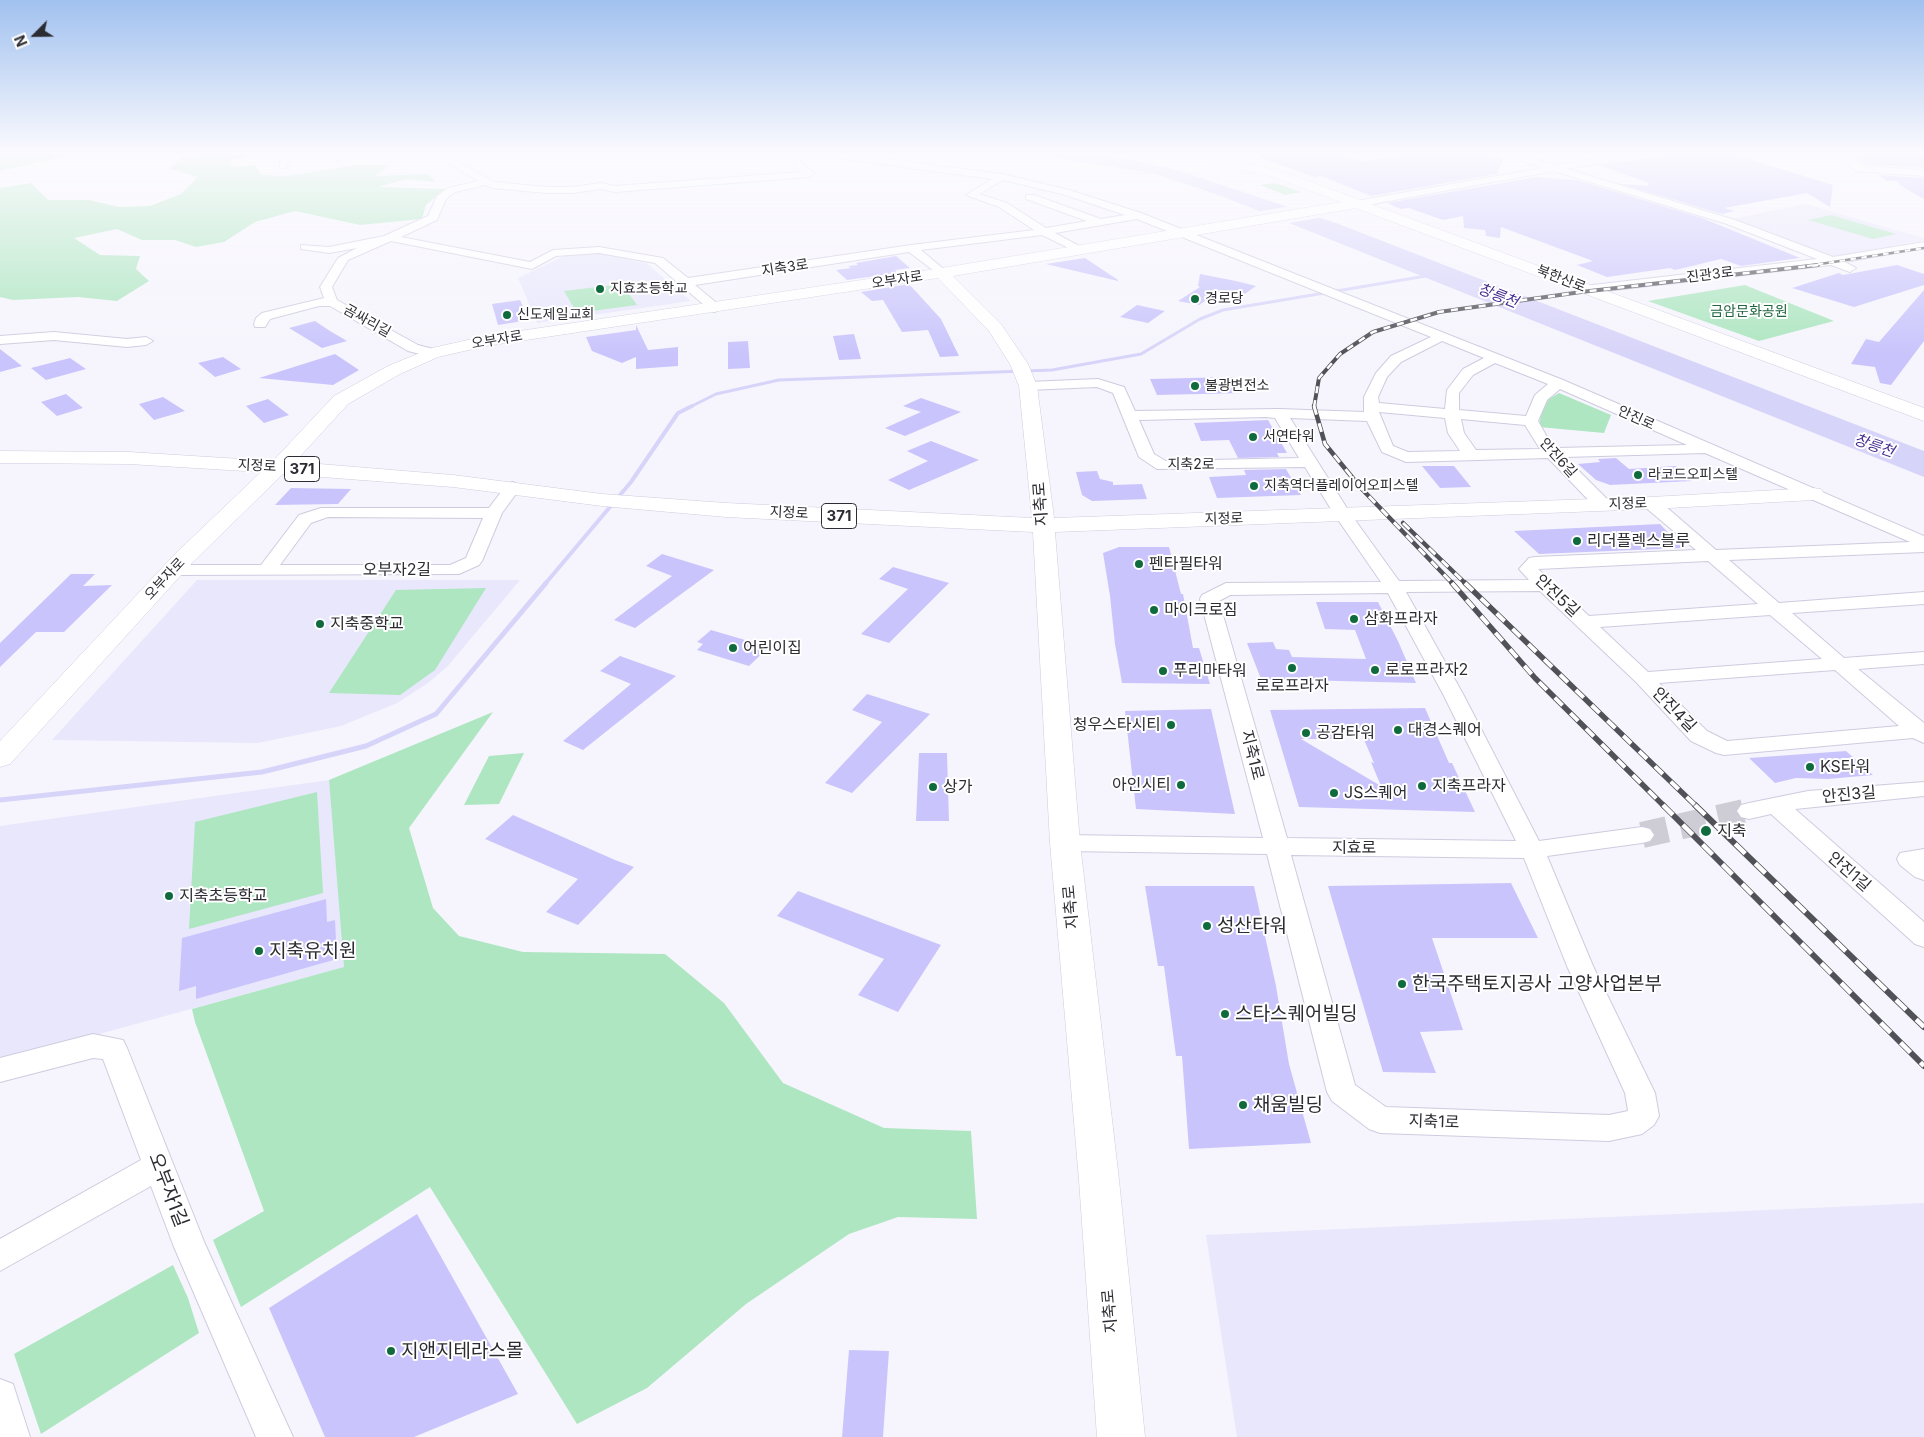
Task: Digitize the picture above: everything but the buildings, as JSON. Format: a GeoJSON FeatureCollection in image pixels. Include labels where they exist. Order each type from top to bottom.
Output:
{"type":"FeatureCollection","features":[{"type":"Feature","properties":{"kind":"main road","name":"오부자로"},"geometry":{"type":"LineString","coordinates":[[0,758],[173,570],[278,467],[348,394],[432,353],[496,340],[942,273],[1253,221]]}},
{"type":"Feature","properties":{"kind":"main road","name":"북한산로"},"geometry":{"type":"LineString","coordinates":[[1403,221],[1924,415]]}},
{"type":"Feature","properties":{"kind":"main road","name":"지축로"},"geometry":{"type":"LineString","coordinates":[[942,273],[995,328],[1024,376],[1041,489],[1065,843],[1099,1180],[1121,1437]]}},
{"type":"Feature","properties":{"kind":"main road","name":"지정로"},"geometry":{"type":"LineString","coordinates":[[0,457],[129,458],[278,467],[513,487],[602,500],[750,512],[1043,525],[1603,505],[1813,494]]}},
{"type":"Feature","properties":{"kind":"street","name":"곰싸리길"},"geometry":{"type":"LineString","coordinates":[[427,221],[344,258],[326,287],[332,302],[413,348],[432,353]]}},
{"type":"Feature","properties":{"kind":"street"},"geometry":{"type":"LineString","coordinates":[[1027,221],[1077,249]]}},
{"type":"Feature","properties":{"kind":"street","name":"지축3로"},"geometry":{"type":"LineString","coordinates":[[688,282],[911,248],[1044,232],[1106,221]]}},
{"type":"Feature","properties":{"kind":"street"},"geometry":{"type":"LineString","coordinates":[[1152,221],[1180,233]]}},
{"type":"Feature","properties":{"kind":"street","name":"진관3로"},"geometry":{"type":"LineString","coordinates":[[1729,221],[1850,268]]}},
{"type":"Feature","properties":{"kind":"street","name":"안진로"},"geometry":{"type":"LineString","coordinates":[[1180,233],[1558,384],[1924,542]]}},
{"type":"Feature","properties":{"kind":"street"},"geometry":{"type":"LineString","coordinates":[[305,247],[329,250],[391,238],[424,243],[532,266],[553,253],[599,250],[659,260],[688,282],[715,308]]}},
{"type":"Feature","properties":{"kind":"street","name":"진관3로"},"geometry":{"type":"LineString","coordinates":[[1588,289],[1831,261],[1924,245]]}},
{"type":"Feature","properties":{"kind":"street","name":"지축로"},"geometry":{"type":"LineString","coordinates":[[911,248],[942,273]]}},
{"type":"Feature","properties":{"kind":"street","name":"진관3로"},"geometry":{"type":"LineString","coordinates":[[1611,298],[1850,268],[1924,255]]}},
{"type":"Feature","properties":{"kind":"street"},"geometry":{"type":"LineString","coordinates":[[1744,271],[1762,279]]}},
{"type":"Feature","properties":{"kind":"street"},"geometry":{"type":"LineString","coordinates":[[260,324],[262,318],[266,316],[319,302],[332,302]]}},
{"type":"Feature","properties":{"kind":"street"},"geometry":{"type":"LineString","coordinates":[[0,340],[54,336],[127,344],[146,340]]}},
{"type":"Feature","properties":{"kind":"street"},"geometry":{"type":"LineString","coordinates":[[1441,337],[1396,359],[1381,376],[1372,397],[1372,412],[1388,449],[1406,457],[1707,448]]}},
{"type":"Feature","properties":{"kind":"street"},"geometry":{"type":"LineString","coordinates":[[1471,455],[1456,433],[1452,414],[1452,393],[1468,372],[1494,358]]}},
{"type":"Feature","properties":{"kind":"street","name":"지축2로"},"geometry":{"type":"LineString","coordinates":[[1024,376],[1098,383],[1118,390],[1146,457],[1163,466],[1310,462]]}},
{"type":"Feature","properties":{"kind":"street","name":"안진6길"},"geometry":{"type":"LineString","coordinates":[[1558,384],[1540,398],[1530,421],[1540,439],[1551,452],[1603,505]]}},
{"type":"Feature","properties":{"kind":"street"},"geometry":{"type":"LineString","coordinates":[[1129,416],[1372,412],[1452,414],[1530,421]]}},
{"type":"Feature","properties":{"kind":"street"},"geometry":{"type":"LineString","coordinates":[[1279,413],[1342,514]]}},
{"type":"Feature","properties":{"kind":"street","name":"오부자2길"},"geometry":{"type":"LineString","coordinates":[[173,570],[453,570],[473,561],[494,513],[513,487]]}},
{"type":"Feature","properties":{"kind":"street"},"geometry":{"type":"LineString","coordinates":[[1651,503],[1922,732]]}},
{"type":"Feature","properties":{"kind":"street"},"geometry":{"type":"LineString","coordinates":[[268,569],[305,519],[327,512],[494,513]]}},
{"type":"Feature","properties":{"kind":"street","name":"지축1로"},"geometry":{"type":"LineString","coordinates":[[1342,514],[1394,587],[1453,694],[1532,850],[1580,966],[1640,1093],[1644,1116],[1631,1126],[1609,1128],[1380,1120],[1342,1092],[1276,848],[1237,694],[1209,599],[1226,589],[1394,587]]}},
{"type":"Feature","properties":{"kind":"street","name":"안진5길"},"geometry":{"type":"LineString","coordinates":[[1924,547],[1535,562],[1528,569],[1585,622],[1924,598]]}},
{"type":"Feature","properties":{"kind":"street"},"geometry":{"type":"LineString","coordinates":[[1394,587],[1546,585]]}},
{"type":"Feature","properties":{"kind":"street"},"geometry":{"type":"LineString","coordinates":[[1585,622],[1643,678]]}},
{"type":"Feature","properties":{"kind":"street","name":"안진4길"},"geometry":{"type":"LineString","coordinates":[[1643,678],[1924,658]]}},
{"type":"Feature","properties":{"kind":"street","name":"안진4길"},"geometry":{"type":"LineString","coordinates":[[1643,678],[1699,736],[1724,748],[1922,732]]}},
{"type":"Feature","properties":{"kind":"street","name":"안진3길"},"geometry":{"type":"LineString","coordinates":[[1775,805],[1808,798],[1924,789]]}},
{"type":"Feature","properties":{"kind":"street"},"geometry":{"type":"LineString","coordinates":[[1750,811],[1775,805]]}},
{"type":"Feature","properties":{"kind":"street","name":"안진1길"},"geometry":{"type":"LineString","coordinates":[[1775,805],[1924,937]]}},
{"type":"Feature","properties":{"kind":"street","name":"지효로"},"geometry":{"type":"LineString","coordinates":[[1065,843],[1276,848],[1532,850],[1642,835]]}},
{"type":"Feature","properties":{"kind":"street"},"geometry":{"type":"LineString","coordinates":[[1924,857],[1910,859],[1924,871]]}},
{"type":"Feature","properties":{"kind":"street","name":"오부자1길"},"geometry":{"type":"LineString","coordinates":[[0,1070],[93,1046],[113,1048],[190,1247],[275,1437]]}},
{"type":"Feature","properties":{"kind":"street"},"geometry":{"type":"LineString","coordinates":[[0,1256],[158,1166]]}},
{"type":"Feature","properties":{"kind":"street"},"geometry":{"type":"LineString","coordinates":[[0,1397],[12,1437]]}},
{"type":"Feature","properties":{"kind":"shaded area"},"geometry":{"type":"Polygon","coordinates":[[[1737,221],[1865,221],[1924,238],[1924,240],[1835,257],[1737,221]]]}},
{"type":"Feature","properties":{"kind":"shaded area","name":"지효초등학교"},"geometry":{"type":"Polygon","coordinates":[[[596,253],[646,263],[691,301],[537,323],[518,278],[564,256],[596,253]]]}},
{"type":"Feature","properties":{"kind":"shaded area","name":"지축중학교"},"geometry":{"type":"Polygon","coordinates":[[[197,580],[520,580],[447,667],[428,683],[397,703],[341,726],[258,743],[52,740],[197,580]]]}},
{"type":"Feature","properties":{"kind":"shaded area","name":"지축초등학교"},"geometry":{"type":"Polygon","coordinates":[[[329,780],[345,967],[0,1061],[0,826],[329,780]]]}},
{"type":"Feature","properties":{"kind":"shaded area"},"geometry":{"type":"Polygon","coordinates":[[[1924,1203],[1924,1437],[1237,1437],[1206,1235],[1924,1203]]]}},
{"type":"Feature","properties":{"kind":"green space"},"geometry":{"type":"Polygon","coordinates":[[[0,221],[258,221],[224,242],[196,247],[175,240],[142,240],[117,229],[74,238],[100,255],[140,256],[136,269],[149,281],[117,301],[78,297],[13,300],[0,297],[0,221]]]}},
{"type":"Feature","properties":{"kind":"green space"},"geometry":{"type":"Polygon","coordinates":[[[342,221],[401,221],[360,225],[342,221]]]}},
{"type":"Feature","properties":{"kind":"green space"},"geometry":{"type":"Polygon","coordinates":[[[1812,221],[1852,221],[1896,234],[1873,239],[1812,221]]]}},
{"type":"Feature","properties":{"kind":"green space"},"geometry":{"type":"Polygon","coordinates":[[[622,284],[637,305],[577,313],[564,291],[622,284]]]}},
{"type":"Feature","properties":{"kind":"green space","name":"금암문화공원"},"geometry":{"type":"Polygon","coordinates":[[[1745,285],[1834,321],[1759,341],[1648,301],[1745,285]]]}},
{"type":"Feature","properties":{"kind":"green space"},"geometry":{"type":"Polygon","coordinates":[[[1559,393],[1611,415],[1604,433],[1539,427],[1541,414],[1549,399],[1559,393]]]}},
{"type":"Feature","properties":{"kind":"green space"},"geometry":{"type":"Polygon","coordinates":[[[486,588],[435,670],[400,695],[329,693],[396,590],[486,588]]]}},
{"type":"Feature","properties":{"kind":"green space"},"geometry":{"type":"Polygon","coordinates":[[[493,712],[409,828],[433,908],[459,936],[523,952],[665,954],[724,1003],[783,1083],[884,1128],[971,1131],[977,1219],[898,1217],[849,1234],[746,1304],[647,1388],[577,1424],[430,1187],[241,1307],[213,1240],[264,1211],[195,1022],[192,1009],[344,967],[329,780],[493,712]]]}},
{"type":"Feature","properties":{"kind":"green space"},"geometry":{"type":"Polygon","coordinates":[[[524,753],[499,804],[464,805],[489,756],[524,753]]]}},
{"type":"Feature","properties":{"kind":"green space"},"geometry":{"type":"Polygon","coordinates":[[[317,792],[323,893],[189,929],[195,822],[317,792]]]}},
{"type":"Feature","properties":{"kind":"green space"},"geometry":{"type":"Polygon","coordinates":[[[173,1265],[188,1298],[199,1333],[41,1434],[14,1354],[173,1265]]]}},
{"type":"Feature","properties":{"kind":"water","name":"창릉천"},"geometry":{"type":"Polygon","coordinates":[[[1284,221],[1330,221],[1336,223],[1924,451],[1924,477],[1284,221]]]}},
{"type":"Feature","properties":{"kind":"pier"},"geometry":{"type":"Polygon","coordinates":[[[1277,221],[1301,221],[1284,224],[1277,221]]]}},
{"type":"Feature","properties":{"kind":"waterway"},"geometry":{"type":"LineString","coordinates":[[545,584],[631,482],[678,413],[716,394],[779,380],[1052,370],[1141,354],[1200,319],[1223,310],[1426,276]]}},
{"type":"Feature","properties":{"kind":"waterway"},"geometry":{"type":"LineString","coordinates":[[0,800],[262,772],[366,746],[436,714],[546,583]]}},
{"type":"Feature","properties":{"kind":"tunnel"},"geometry":{"type":"LineString","coordinates":[[1642,835],[1749,811]]}},
{"type":"Feature","properties":{"kind":"railway"},"geometry":{"type":"LineString","coordinates":[[1807,266],[1924,248]]}},
{"type":"Feature","properties":{"kind":"railway"},"geometry":{"type":"LineString","coordinates":[[1314,406],[1319,378],[1340,354],[1373,332],[1439,312],[1581,292],[1818,265]]}},
{"type":"Feature","properties":{"kind":"railway"},"geometry":{"type":"LineString","coordinates":[[1314,406],[1325,444],[1360,487],[1453,584]]}},
{"type":"Feature","properties":{"kind":"railway"},"geometry":{"type":"LineString","coordinates":[[1403,523],[1466,584]]}},
{"type":"Feature","properties":{"kind":"railway"},"geometry":{"type":"LineString","coordinates":[[1452,583],[1535,678],[1664,806]]}},
{"type":"Feature","properties":{"kind":"railway"},"geometry":{"type":"LineString","coordinates":[[1465,583],[1696,806]]}},
{"type":"Feature","properties":{"kind":"railway"},"geometry":{"type":"LineString","coordinates":[[1695,805],[1924,1027]]}},
{"type":"Feature","properties":{"kind":"railway"},"geometry":{"type":"LineString","coordinates":[[1664,806],[1924,1066]]}},
{"type":"Feature","properties":{"kind":"place","name":"지효초등학교"},"geometry":{"type":"Point","coordinates":[600,289]}},
{"type":"Feature","properties":{"kind":"place","name":"경로당"},"geometry":{"type":"Point","coordinates":[1195,299]}},
{"type":"Feature","properties":{"kind":"place","name":"신도제일교회"},"geometry":{"type":"Point","coordinates":[507,315]}},
{"type":"Feature","properties":{"kind":"place","name":"불광변전소"},"geometry":{"type":"Point","coordinates":[1195,386]}},
{"type":"Feature","properties":{"kind":"place","name":"서연타워"},"geometry":{"type":"Point","coordinates":[1253,437]}},
{"type":"Feature","properties":{"kind":"place","name":"라코드오피스텔"},"geometry":{"type":"Point","coordinates":[1638,475]}},
{"type":"Feature","properties":{"kind":"place","name":"지축역더플레이어오피스텔"},"geometry":{"type":"Point","coordinates":[1254,486]}},
{"type":"Feature","properties":{"kind":"place","name":"리더플렉스블루"},"geometry":{"type":"Point","coordinates":[1577,541]}},
{"type":"Feature","properties":{"kind":"place","name":"펜타필타워"},"geometry":{"type":"Point","coordinates":[1139,564]}},
{"type":"Feature","properties":{"kind":"place","name":"마이크로짐"},"geometry":{"type":"Point","coordinates":[1154,610]}},
{"type":"Feature","properties":{"kind":"place","name":"삼화프라자"},"geometry":{"type":"Point","coordinates":[1354,619]}},
{"type":"Feature","properties":{"kind":"place","name":"지축중학교"},"geometry":{"type":"Point","coordinates":[320,624]}},
{"type":"Feature","properties":{"kind":"place","name":"어린이집"},"geometry":{"type":"Point","coordinates":[733,648]}},
{"type":"Feature","properties":{"kind":"place","name":"로로프라자"},"geometry":{"type":"Point","coordinates":[1292,668]}},
{"type":"Feature","properties":{"kind":"place","name":"로로프라자2"},"geometry":{"type":"Point","coordinates":[1375,670]}},
{"type":"Feature","properties":{"kind":"place","name":"푸리마타워"},"geometry":{"type":"Point","coordinates":[1163,671]}},
{"type":"Feature","properties":{"kind":"place","name":"청우스타시티"},"geometry":{"type":"Point","coordinates":[1171,725]}},
{"type":"Feature","properties":{"kind":"place","name":"대경스퀘어"},"geometry":{"type":"Point","coordinates":[1398,730]}},
{"type":"Feature","properties":{"kind":"place","name":"공감타워"},"geometry":{"type":"Point","coordinates":[1306,733]}},
{"type":"Feature","properties":{"kind":"place","name":"KS타워"},"geometry":{"type":"Point","coordinates":[1810,767]}},
{"type":"Feature","properties":{"kind":"place","name":"아인시티"},"geometry":{"type":"Point","coordinates":[1181,785]}},
{"type":"Feature","properties":{"kind":"place","name":"지축프라자"},"geometry":{"type":"Point","coordinates":[1422,786]}},
{"type":"Feature","properties":{"kind":"place","name":"상가"},"geometry":{"type":"Point","coordinates":[933,787]}},
{"type":"Feature","properties":{"kind":"place","name":"JS스퀘어"},"geometry":{"type":"Point","coordinates":[1334,793]}},
{"type":"Feature","properties":{"kind":"place","name":"지축"},"geometry":{"type":"Point","coordinates":[1706,831]}},
{"type":"Feature","properties":{"kind":"place","name":"지축초등학교"},"geometry":{"type":"Point","coordinates":[169,896]}},
{"type":"Feature","properties":{"kind":"place","name":"성산타워"},"geometry":{"type":"Point","coordinates":[1207,926]}},
{"type":"Feature","properties":{"kind":"place","name":"지축유치원"},"geometry":{"type":"Point","coordinates":[259,951]}},
{"type":"Feature","properties":{"kind":"place","name":"한국주택토지공사 고양사업본부"},"geometry":{"type":"Point","coordinates":[1402,984]}},
{"type":"Feature","properties":{"kind":"place","name":"스타스퀘어빌딩"},"geometry":{"type":"Point","coordinates":[1225,1014]}},
{"type":"Feature","properties":{"kind":"place","name":"채움빌딩"},"geometry":{"type":"Point","coordinates":[1243,1105]}},
{"type":"Feature","properties":{"kind":"place","name":"지앤지테라스몰"},"geometry":{"type":"Point","coordinates":[391,1351]}}]}
